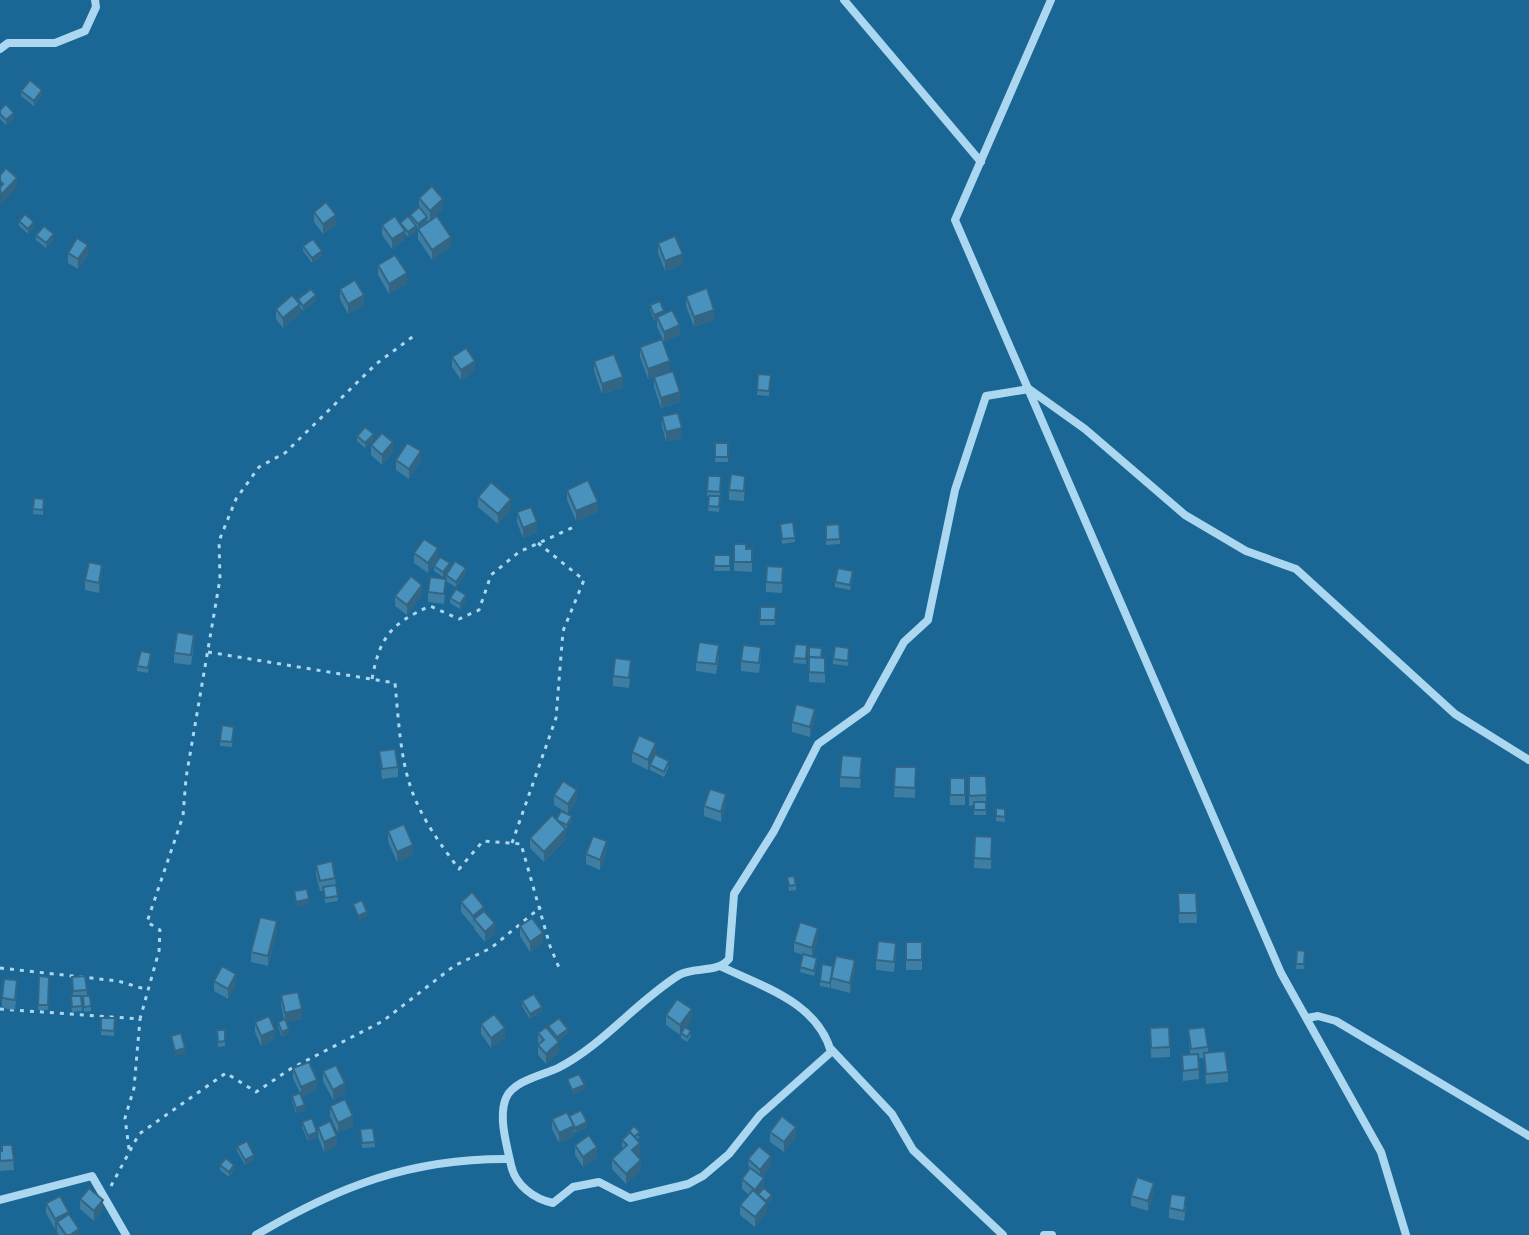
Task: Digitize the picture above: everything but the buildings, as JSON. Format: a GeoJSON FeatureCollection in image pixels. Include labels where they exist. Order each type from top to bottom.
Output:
{"type":"FeatureCollection","features":[{"type":"Feature","properties":{"kind":"street"},"geometry":{"type":"LineString","coordinates":[[0,49],[8,43],[55,43],[85,31],[96,7],[95,0]]}},
{"type":"Feature","properties":{"kind":"street"},"geometry":{"type":"LineString","coordinates":[[844,0],[981,162]]}},
{"type":"Feature","properties":{"kind":"street"},"geometry":{"type":"LineString","coordinates":[[1051,0],[955,220],[1281,973],[1381,1152],[1406,1235]]}},
{"type":"Feature","properties":{"kind":"street"},"geometry":{"type":"LineString","coordinates":[[722,967],[731,949],[734,894],[774,831],[818,744],[867,709],[904,642],[928,620],[955,490],[986,396],[1029,389],[1085,429],[1185,515],[1246,551],[1296,569],[1455,714],[1529,760]]}},
{"type":"Feature","properties":{"kind":"street"},"geometry":{"type":"LineString","coordinates":[[722,967],[806,1011],[827,1038],[831,1052],[813,1072],[760,1115],[729,1154],[688,1184],[630,1198],[610,1185],[583,1183],[553,1203],[527,1192],[512,1171],[509,1159],[504,1115],[506,1098],[512,1090],[558,1068],[593,1045],[680,974],[722,967]]}},
{"type":"Feature","properties":{"kind":"street"},"geometry":{"type":"LineString","coordinates":[[1307,1018],[1318,1016],[1336,1021],[1529,1136]]}},
{"type":"Feature","properties":{"kind":"street"},"geometry":{"type":"LineString","coordinates":[[830,1048],[892,1114],[913,1150],[1003,1235]]}},
{"type":"Feature","properties":{"kind":"street"},"geometry":{"type":"LineString","coordinates":[[256,1235],[349,1185],[468,1158],[509,1159]]}},
{"type":"Feature","properties":{"kind":"street"},"geometry":{"type":"LineString","coordinates":[[0,1200],[92,1176],[126,1235]]}},
{"type":"Feature","properties":{"kind":"street"},"geometry":{"type":"LineString","coordinates":[[1044,1235],[1052,1235]]}},
{"type":"Feature","properties":{"kind":"path"},"geometry":{"type":"LineString","coordinates":[[129,1150],[125,1118],[134,1088],[140,1019],[159,951],[160,930],[147,922],[183,816],[186,778],[220,579],[219,541],[241,488],[259,467],[285,453],[376,364],[415,335]]}},
{"type":"Feature","properties":{"kind":"path"},"geometry":{"type":"LineString","coordinates":[[372,679],[378,650],[400,620],[430,606],[459,619],[479,610],[491,575],[519,552],[576,526]]}},
{"type":"Feature","properties":{"kind":"path"},"geometry":{"type":"LineString","coordinates":[[512,843],[556,718],[563,631],[584,580],[538,543]]}},
{"type":"Feature","properties":{"kind":"path"},"geometry":{"type":"LineString","coordinates":[[208,652],[395,683],[402,764],[410,794],[428,829],[459,869],[483,841],[521,844],[550,946],[560,970]]}},
{"type":"Feature","properties":{"kind":"path"},"geometry":{"type":"LineString","coordinates":[[105,1195],[123,1169],[129,1150],[139,1134],[226,1073],[256,1092],[302,1062],[383,1021],[454,966],[491,948],[541,907]]}},
{"type":"Feature","properties":{"kind":"path"},"geometry":{"type":"LineString","coordinates":[[0,968],[118,981],[148,990]]}},
{"type":"Feature","properties":{"kind":"path"},"geometry":{"type":"LineString","coordinates":[[0,1009],[140,1019]]}}]}
